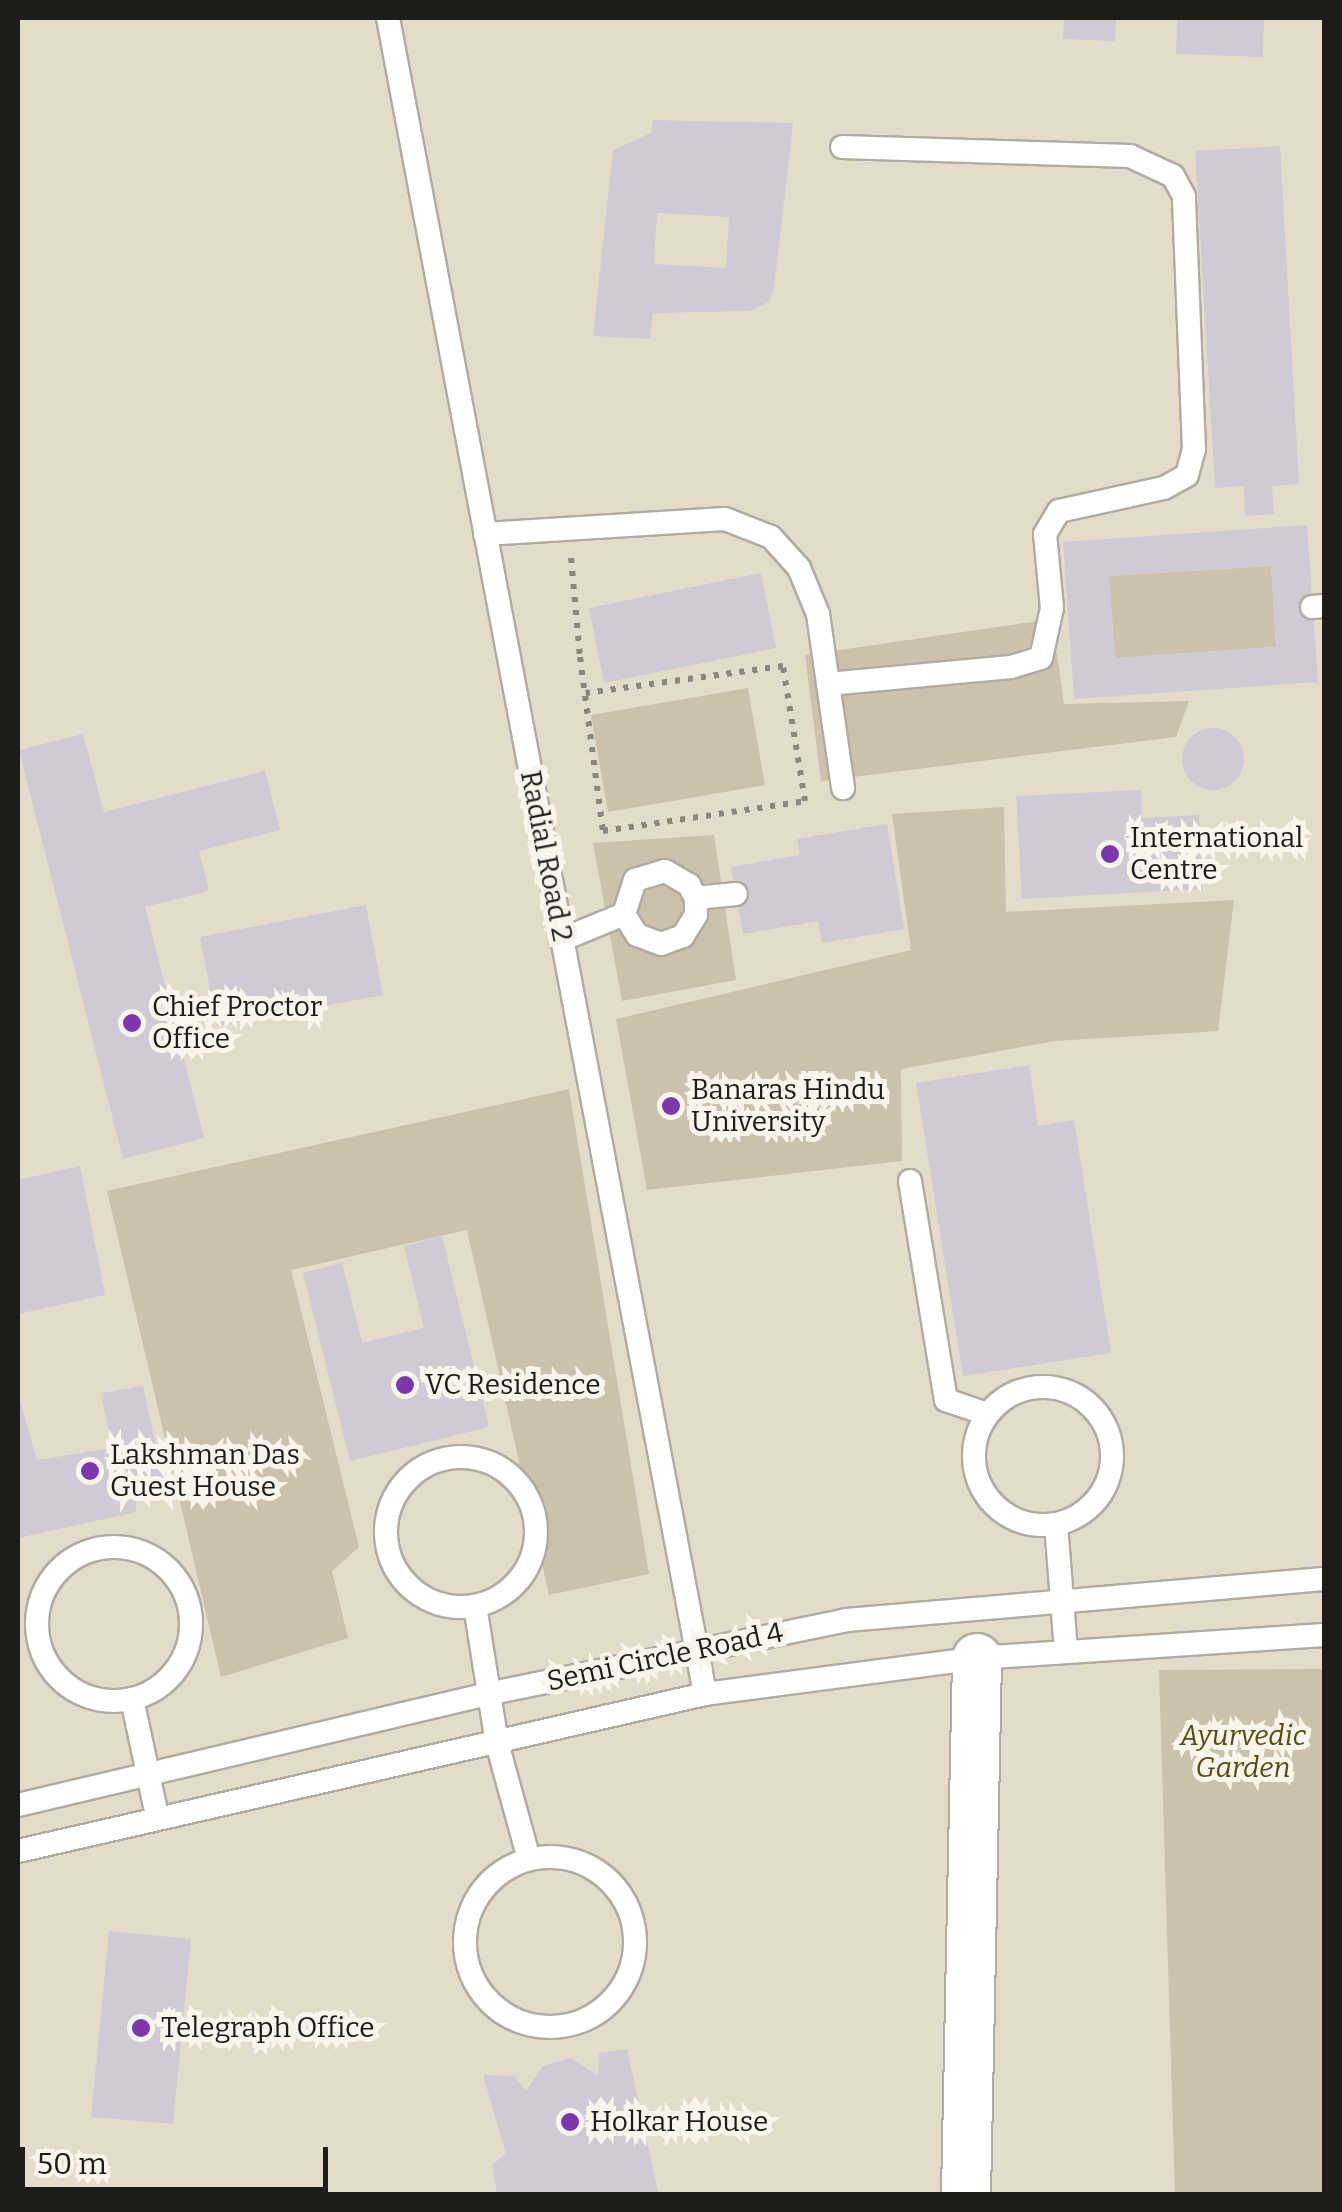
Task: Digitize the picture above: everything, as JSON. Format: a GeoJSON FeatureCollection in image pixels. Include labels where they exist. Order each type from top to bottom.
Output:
{"type":"FeatureCollection","features":[{"type":"Feature","properties":{"kind":"street"},"geometry":{"type":"LineString","coordinates":[[966,2194],[977,1658]]}},
{"type":"Feature","properties":{"kind":"lane","name":"Radial Road 2"},"geometry":{"type":"LineString","coordinates":[[388,18],[705,1694]]}},
{"type":"Feature","properties":{"kind":"lane"},"geometry":{"type":"LineString","coordinates":[[828,684],[1011,667],[1041,658],[1052,608],[1045,534],[1059,511],[1164,488],[1187,475],[1194,450],[1184,196],[1172,176],[1130,156],[842,147]]}},
{"type":"Feature","properties":{"kind":"lane"},"geometry":{"type":"LineString","coordinates":[[485,534],[569,532],[725,519],[755,528],[798,568],[818,614],[843,788]]}},
{"type":"Feature","properties":{"kind":"lane"},"geometry":{"type":"LineString","coordinates":[[664,870],[689,884],[696,898],[696,915],[682,936],[661,944],[637,936],[624,914],[635,880],[664,870]]}},
{"type":"Feature","properties":{"kind":"lane"},"geometry":{"type":"LineString","coordinates":[[696,898],[736,894]]}},
{"type":"Feature","properties":{"kind":"lane"},"geometry":{"type":"LineString","coordinates":[[561,940],[624,914]]}},
{"type":"Feature","properties":{"kind":"lane"},"geometry":{"type":"LineString","coordinates":[[910,1180],[946,1400],[988,1414]]}},
{"type":"Feature","properties":{"kind":"lane"},"geometry":{"type":"LineString","coordinates":[[1060,1389],[1084,1400],[1102,1420],[1112,1445],[1111,1471],[1100,1496],[1056,1524],[1028,1524],[1002,1512],[984,1492],[974,1466],[975,1438],[988,1414],[1008,1396],[1060,1389]]}},
{"type":"Feature","properties":{"kind":"lane"},"geometry":{"type":"LineString","coordinates":[[447,1458],[473,1458],[518,1483],[537,1532],[519,1580],[475,1606],[451,1607],[418,1594],[394,1568],[386,1546],[386,1523],[399,1490],[424,1466],[447,1458]]}},
{"type":"Feature","properties":{"kind":"lane"},"geometry":{"type":"LineString","coordinates":[[1056,1524],[1066,1652]]}},
{"type":"Feature","properties":{"kind":"lane"},"geometry":{"type":"LineString","coordinates":[[120,1546],[154,1558],[180,1583],[190,1605],[191,1630],[180,1664],[154,1690],[132,1699],[84,1696],[47,1664],[38,1642],[42,1594],[72,1557],[95,1548],[120,1546]]}},
{"type":"Feature","properties":{"kind":"lane","name":"Semi Circle Road 4"},"geometry":{"type":"LineString","coordinates":[[18,1805],[144,1770],[846,1620],[1324,1579]]}},
{"type":"Feature","properties":{"kind":"lane"},"geometry":{"type":"LineString","coordinates":[[475,1606],[497,1743],[529,1859]]}},
{"type":"Feature","properties":{"kind":"lane","name":"Semi Circle Road 4"},"geometry":{"type":"LineString","coordinates":[[18,1850],[705,1694],[977,1658],[1324,1635]]}},
{"type":"Feature","properties":{"kind":"lane"},"geometry":{"type":"LineString","coordinates":[[132,1699],[156,1816]]}},
{"type":"Feature","properties":{"kind":"lane"},"geometry":{"type":"LineString","coordinates":[[559,1856],[587,1864],[628,1905],[635,1948],[623,1989],[577,2024],[522,2024],[498,2011],[467,1966],[464,1939],[483,1888],[529,1859],[559,1856]]}},
{"type":"Feature","properties":{"kind":"path"},"geometry":{"type":"LineString","coordinates":[[569,532],[586,693],[603,831],[805,802],[783,666],[586,693]]}},
{"type":"Feature","properties":{"kind":"shaded area","name":"Banaras Hindu University"},"geometry":{"type":"Polygon","coordinates":[[[18,18],[1324,18],[1324,2194],[18,2194],[18,18]]]}},
{"type":"Feature","properties":{"kind":"green space"},"geometry":{"type":"Polygon","coordinates":[[[1271,566],[1276,647],[1115,658],[1109,576],[1271,566]]]}},
{"type":"Feature","properties":{"kind":"green space"},"geometry":{"type":"Polygon","coordinates":[[[1052,619],[1064,704],[1189,701],[1176,737],[821,781],[805,655],[1052,619]]]}},
{"type":"Feature","properties":{"kind":"green space"},"geometry":{"type":"Polygon","coordinates":[[[748,688],[765,785],[608,812],[591,715],[748,688]]]}},
{"type":"Feature","properties":{"kind":"green space"},"geometry":{"type":"Polygon","coordinates":[[[1004,807],[1006,912],[1234,900],[1218,1031],[1055,1041],[901,1069],[902,1161],[647,1190],[616,1019],[911,950],[892,814],[1004,807]]]}},
{"type":"Feature","properties":{"kind":"green space"},"geometry":{"type":"Polygon","coordinates":[[[714,835],[736,980],[622,1001],[593,843],[714,835]]]}},
{"type":"Feature","properties":{"kind":"green space"},"geometry":{"type":"Polygon","coordinates":[[[569,1089],[649,1574],[549,1595],[467,1230],[291,1270],[359,1547],[332,1571],[348,1638],[221,1677],[107,1191],[569,1089]]]}},
{"type":"Feature","properties":{"kind":"green space","name":"Ayurvedic Garden"},"geometry":{"type":"Polygon","coordinates":[[[1324,1669],[1324,2194],[1175,2194],[1159,1670],[1324,1669]]]}},
{"type":"Feature","properties":{"kind":"building"},"geometry":{"type":"Polygon","coordinates":[[[1064,18],[1116,18],[1115,41],[1063,39],[1064,18]]]}},
{"type":"Feature","properties":{"kind":"building"},"geometry":{"type":"Polygon","coordinates":[[[1177,18],[1264,18],[1263,57],[1176,54],[1177,18]]]}},
{"type":"Feature","properties":{"kind":"building"},"geometry":{"type":"Polygon","coordinates":[[[653,120],[793,123],[774,288],[769,302],[750,311],[653,313],[650,339],[593,336],[613,150],[651,133],[653,120]],[[657,213],[654,264],[726,268],[729,217],[657,213]]]}},
{"type":"Feature","properties":{"kind":"building"},"geometry":{"type":"Polygon","coordinates":[[[1280,146],[1299,484],[1272,486],[1274,514],[1245,516],[1244,486],[1215,488],[1195,151],[1280,146]]]}},
{"type":"Feature","properties":{"kind":"building"},"geometry":{"type":"Polygon","coordinates":[[[1307,525],[1318,682],[1074,699],[1063,542],[1307,525]],[[1271,566],[1109,576],[1115,658],[1276,647],[1271,566]]]}},
{"type":"Feature","properties":{"kind":"building"},"geometry":{"type":"Polygon","coordinates":[[[761,573],[776,648],[604,683],[589,608],[761,573]]]}},
{"type":"Feature","properties":{"kind":"building"},"geometry":{"type":"Polygon","coordinates":[[[1213,728],[1235,737],[1244,759],[1235,781],[1213,790],[1191,781],[1182,759],[1191,737],[1213,728]]]}},
{"type":"Feature","properties":{"kind":"building","name":"Chief Proctor Office"},"geometry":{"type":"Polygon","coordinates":[[[83,734],[104,812],[265,771],[280,830],[199,851],[209,891],[145,907],[204,1138],[123,1159],[19,750],[83,734]]]}},
{"type":"Feature","properties":{"kind":"building","name":"International Centre"},"geometry":{"type":"Polygon","coordinates":[[[1141,790],[1142,818],[1199,815],[1202,889],[1022,899],[1016,796],[1141,790]]]}},
{"type":"Feature","properties":{"kind":"building"},"geometry":{"type":"Polygon","coordinates":[[[887,824],[904,929],[822,943],[818,921],[743,934],[731,867],[800,855],[797,839],[887,824]]]}},
{"type":"Feature","properties":{"kind":"building","name":"Chief Proctor Office"},"geometry":{"type":"Polygon","coordinates":[[[366,905],[383,995],[217,1026],[200,937],[366,905]]]}},
{"type":"Feature","properties":{"kind":"building"},"geometry":{"type":"Polygon","coordinates":[[[1029,1065],[1038,1126],[1074,1120],[1111,1353],[963,1376],[916,1083],[1029,1065]]]}},
{"type":"Feature","properties":{"kind":"building"},"geometry":{"type":"Polygon","coordinates":[[[80,1166],[105,1295],[18,1314],[18,1180],[80,1166]]]}},
{"type":"Feature","properties":{"kind":"building","name":"VC Residence"},"geometry":{"type":"Polygon","coordinates":[[[442,1236],[489,1427],[350,1461],[303,1273],[342,1263],[362,1343],[424,1328],[404,1246],[442,1236]]]}},
{"type":"Feature","properties":{"kind":"building","name":"Lakshman Das Guest House"},"geometry":{"type":"Polygon","coordinates":[[[143,1386],[164,1482],[137,1492],[136,1512],[18,1538],[18,1394],[37,1460],[112,1448],[101,1393],[143,1386]]]}},
{"type":"Feature","properties":{"kind":"building","name":"Telegraph Office"},"geometry":{"type":"Polygon","coordinates":[[[109,1931],[191,1939],[173,2124],[91,2117],[109,1931]]]}},
{"type":"Feature","properties":{"kind":"building","name":"Holkar House"},"geometry":{"type":"Polygon","coordinates":[[[627,2049],[658,2192],[497,2194],[492,2165],[506,2154],[483,2075],[514,2076],[526,2091],[543,2066],[571,2058],[598,2076],[599,2053],[627,2049]]]}},
{"type":"Feature","properties":{"kind":"place","name":"International Centre"},"geometry":{"type":"Point","coordinates":[1110,854]}},
{"type":"Feature","properties":{"kind":"place","name":"Chief Proctor Office"},"geometry":{"type":"Point","coordinates":[132,1023]}},
{"type":"Feature","properties":{"kind":"place","name":"Banaras Hindu University"},"geometry":{"type":"Point","coordinates":[671,1106]}},
{"type":"Feature","properties":{"kind":"place","name":"VC Residence"},"geometry":{"type":"Point","coordinates":[405,1385]}},
{"type":"Feature","properties":{"kind":"place","name":"Lakshman Das Guest House"},"geometry":{"type":"Point","coordinates":[90,1471]}},
{"type":"Feature","properties":{"kind":"place","name":"Telegraph Office"},"geometry":{"type":"Point","coordinates":[141,2028]}},
{"type":"Feature","properties":{"kind":"place","name":"Holkar House"},"geometry":{"type":"Point","coordinates":[570,2122]}}]}
